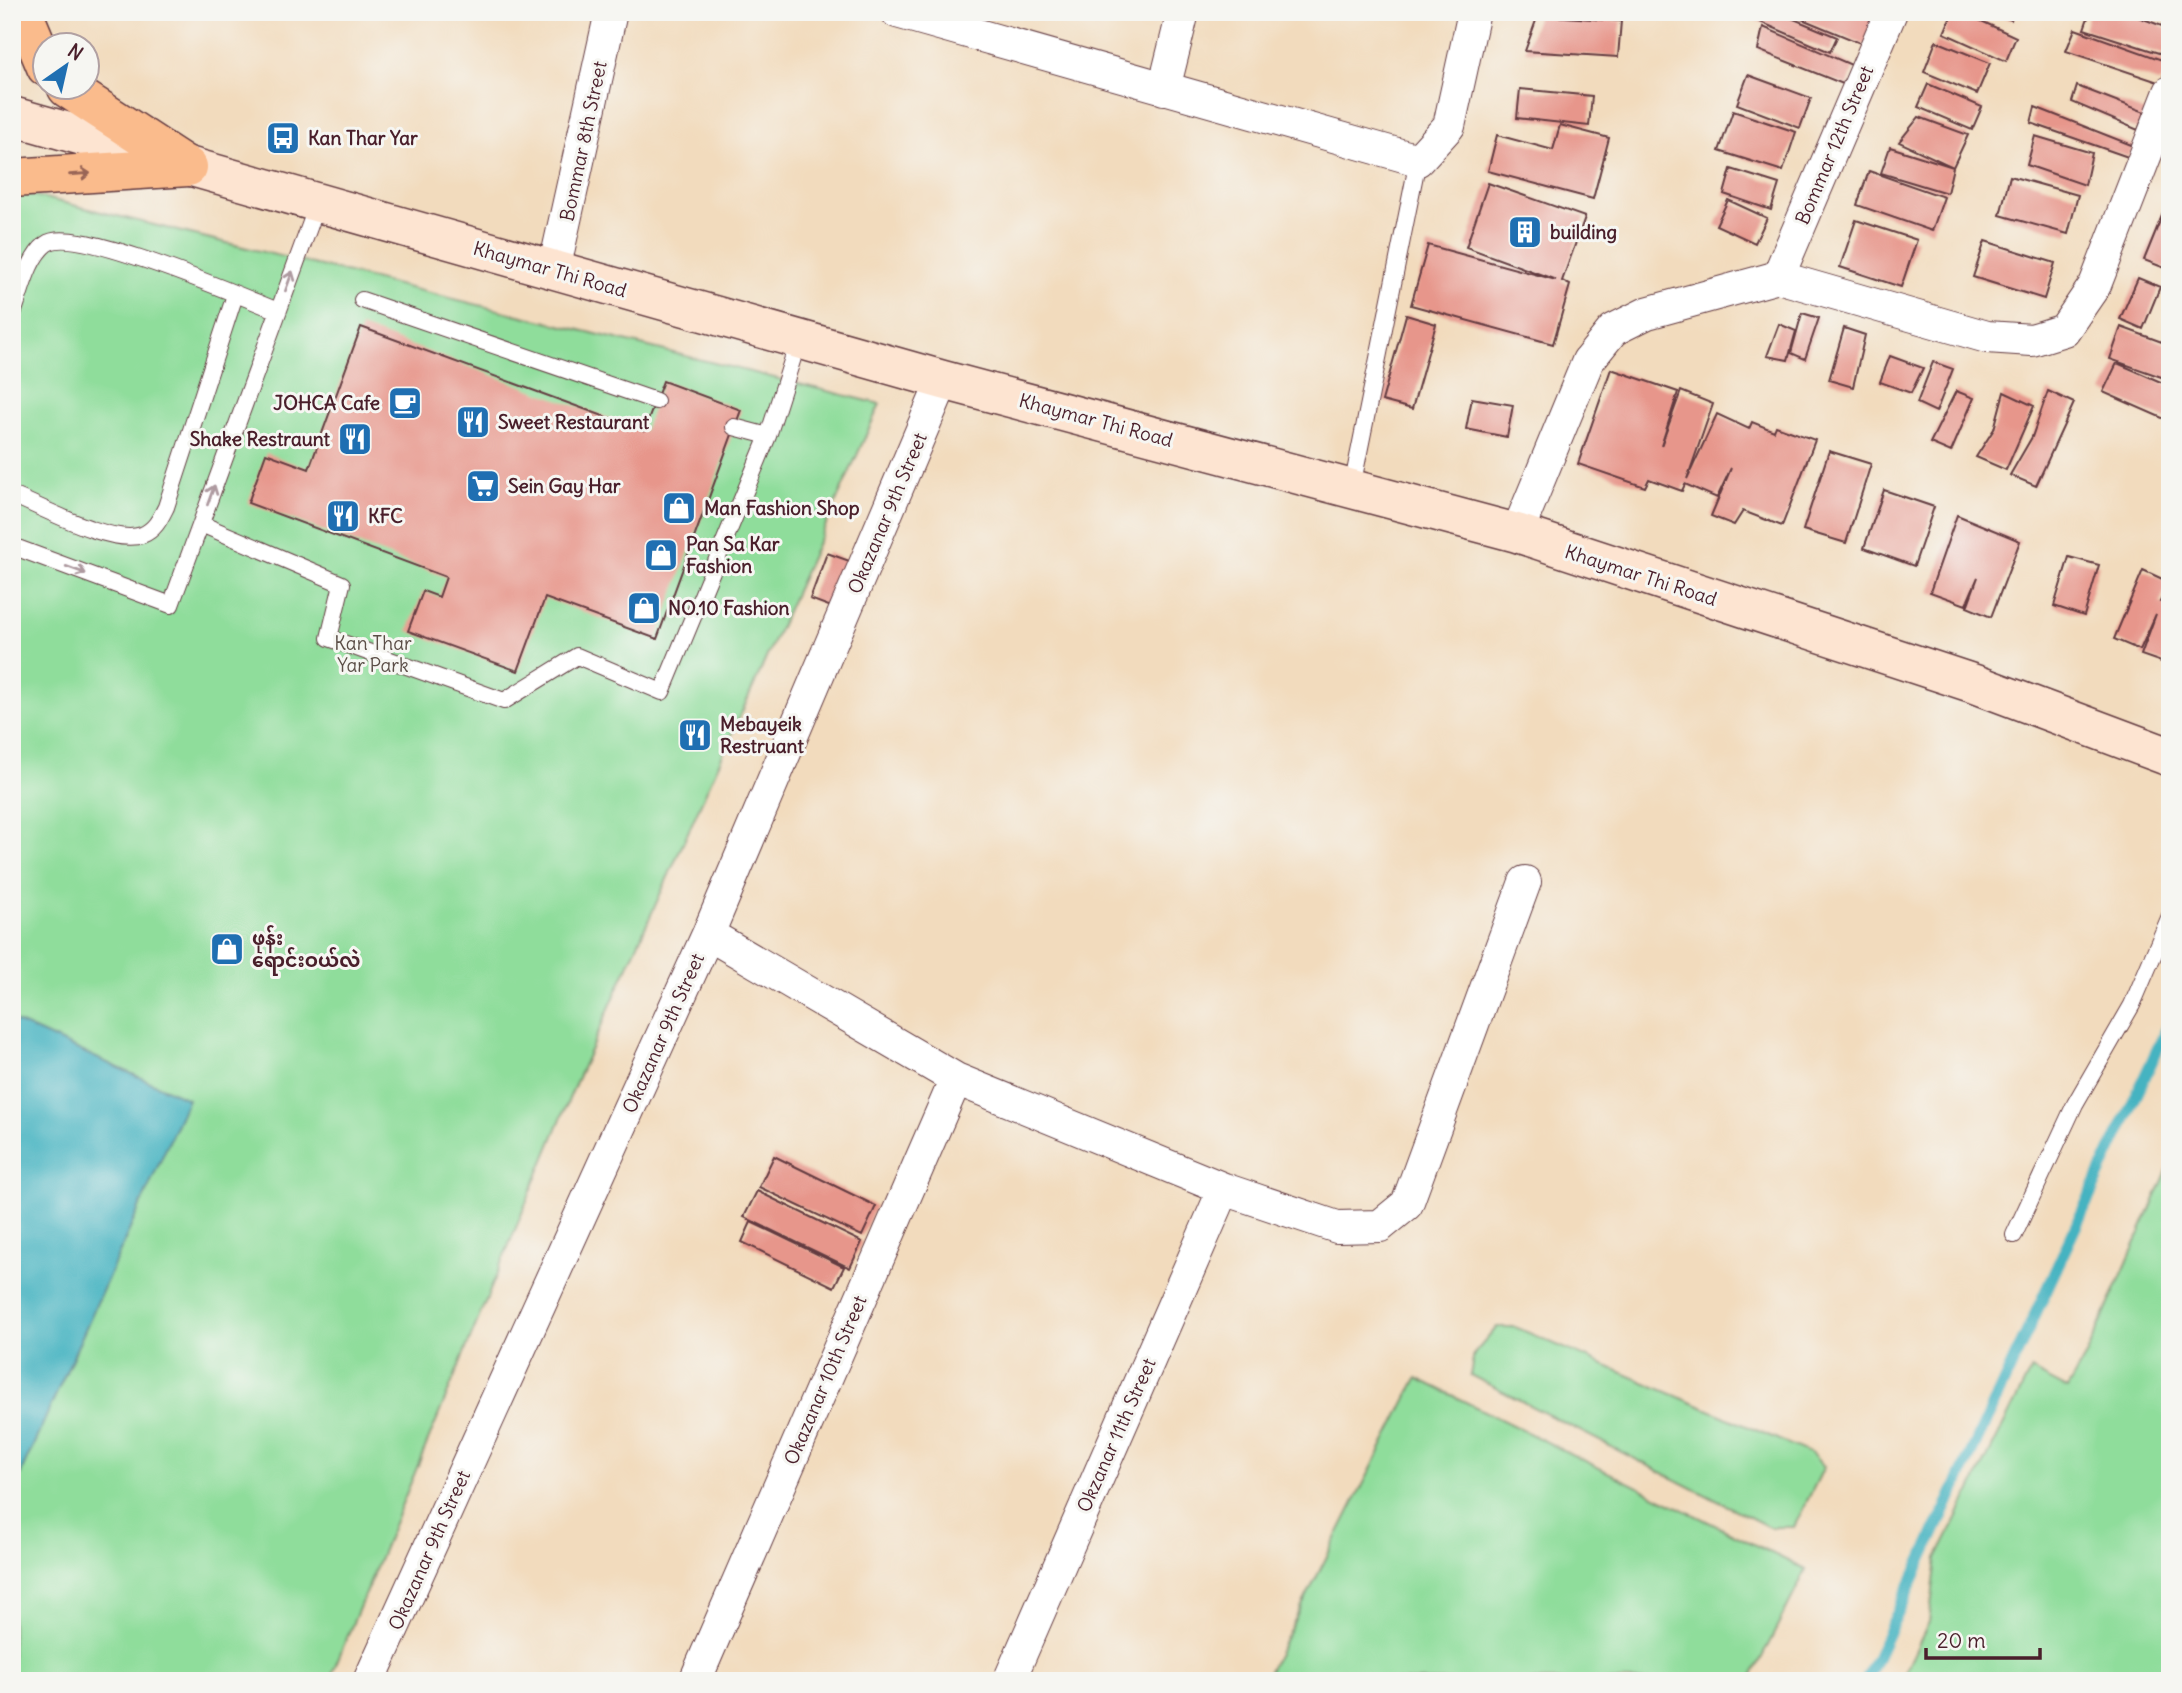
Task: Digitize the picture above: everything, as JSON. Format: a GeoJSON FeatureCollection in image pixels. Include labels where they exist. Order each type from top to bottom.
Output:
{"type":"FeatureCollection","features":[{"type":"Feature","properties":{"kind":"main road"},"geometry":{"type":"LineString","coordinates":[[23,12],[32,34]]}},
{"type":"Feature","properties":{"kind":"main road"},"geometry":{"type":"LineString","coordinates":[[88,102],[188,167]]}},
{"type":"Feature","properties":{"kind":"main road","name":"Khaymar Thi Road"},"geometry":{"type":"LineString","coordinates":[[12,116],[943,380],[1352,487],[1517,534],[1978,685],[2170,757]]}},
{"type":"Feature","properties":{"kind":"main road"},"geometry":{"type":"LineString","coordinates":[[12,178],[188,167]]}},
{"type":"Feature","properties":{"kind":"street","name":"Bommar 8th Street"},"geometry":{"type":"LineString","coordinates":[[554,270],[611,12]]}},
{"type":"Feature","properties":{"kind":"street"},"geometry":{"type":"LineString","coordinates":[[1164,89],[1183,12]]}},
{"type":"Feature","properties":{"kind":"street"},"geometry":{"type":"LineString","coordinates":[[897,13],[1418,160],[1449,126],[1474,12]]}},
{"type":"Feature","properties":{"kind":"street","name":"Bommar 12th Street"},"geometry":{"type":"LineString","coordinates":[[1778,277],[1891,12]]}},
{"type":"Feature","properties":{"kind":"street"},"geometry":{"type":"LineString","coordinates":[[1517,534],[1588,361],[1613,330],[1647,313],[1778,277],[1987,337],[2032,340],[2064,330],[2095,285],[2170,92]]}},
{"type":"Feature","properties":{"kind":"street","name":"Okazanar 9th Street"},"geometry":{"type":"LineString","coordinates":[[369,1681],[708,934],[943,380]]}},
{"type":"Feature","properties":{"kind":"street"},"geometry":{"type":"LineString","coordinates":[[708,934],[956,1079],[1224,1189],[1337,1227],[1380,1226],[1408,1204],[1525,882]]}},
{"type":"Feature","properties":{"kind":"street","name":"Okazanar 10th Street"},"geometry":{"type":"LineString","coordinates":[[695,1681],[956,1079]]}},
{"type":"Feature","properties":{"kind":"street","name":"Okzanar 11th Street"},"geometry":{"type":"LineString","coordinates":[[1009,1681],[1224,1189]]}},
{"type":"Feature","properties":{"kind":"lane"},"geometry":{"type":"LineString","coordinates":[[1352,487],[1418,160]]}},
{"type":"Feature","properties":{"kind":"lane"},"geometry":{"type":"LineString","coordinates":[[12,546],[171,605],[318,203]]}},
{"type":"Feature","properties":{"kind":"lane"},"geometry":{"type":"LineString","coordinates":[[12,316],[36,254],[48,242],[65,238],[106,246],[278,311]]}},
{"type":"Feature","properties":{"kind":"lane"},"geometry":{"type":"LineString","coordinates":[[12,495],[105,534],[125,537],[141,535],[157,525],[166,507],[235,295]]}},
{"type":"Feature","properties":{"kind":"lane"},"geometry":{"type":"LineString","coordinates":[[362,300],[656,401]]}},
{"type":"Feature","properties":{"kind":"lane"},"geometry":{"type":"LineString","coordinates":[[201,524],[342,583],[329,638],[342,643],[504,701],[578,656],[662,692],[768,436],[799,339]]}},
{"type":"Feature","properties":{"kind":"lane"},"geometry":{"type":"LineString","coordinates":[[734,427],[768,436]]}},
{"type":"Feature","properties":{"kind":"lane"},"geometry":{"type":"LineString","coordinates":[[2014,1235],[2075,1104],[2132,1006],[2170,916]]}},
{"type":"Feature","properties":{"kind":"green space","name":"Kan Thar Yar Park"},"geometry":{"type":"Polygon","coordinates":[[[16,191],[880,404],[576,1082],[329,1681],[12,1681],[12,201],[16,191]]]}},
{"type":"Feature","properties":{"kind":"green space"},"geometry":{"type":"Polygon","coordinates":[[[2170,1164],[2170,1681],[1901,1681],[1929,1622],[1937,1558],[2031,1370],[2067,1389],[2088,1352],[2170,1164]]]}},
{"type":"Feature","properties":{"kind":"green space"},"geometry":{"type":"Polygon","coordinates":[[[1497,1327],[1515,1327],[1812,1454],[1824,1467],[1794,1527],[1769,1527],[1470,1375],[1474,1354],[1497,1327]]]}},
{"type":"Feature","properties":{"kind":"green space"},"geometry":{"type":"Polygon","coordinates":[[[1417,1378],[1806,1570],[1750,1681],[1264,1681],[1417,1378]]]}},
{"type":"Feature","properties":{"kind":"water"},"geometry":{"type":"Polygon","coordinates":[[[12,1020],[188,1099],[12,1493],[12,1020]]]}},
{"type":"Feature","properties":{"kind":"building"},"geometry":{"type":"Polygon","coordinates":[[[1737,12],[1777,12],[1837,37],[1830,52],[1737,12]]]}},
{"type":"Feature","properties":{"kind":"building"},"geometry":{"type":"Polygon","coordinates":[[[1785,12],[1867,12],[1876,16],[1865,45],[1785,12]]]}},
{"type":"Feature","properties":{"kind":"building"},"geometry":{"type":"Polygon","coordinates":[[[1953,12],[1962,12],[2016,37],[2006,61],[1944,33],[1953,12]]]}},
{"type":"Feature","properties":{"kind":"building"},"geometry":{"type":"Polygon","coordinates":[[[1992,12],[2014,12],[2011,20],[1992,12]]]}},
{"type":"Feature","properties":{"kind":"building"},"geometry":{"type":"Polygon","coordinates":[[[2090,12],[2125,12],[2170,29],[2170,45],[2165,55],[2084,29],[2090,12]]]}},
{"type":"Feature","properties":{"kind":"building"},"geometry":{"type":"Polygon","coordinates":[[[1538,15],[1621,21],[1618,57],[1525,51],[1538,15]]]}},
{"type":"Feature","properties":{"kind":"building"},"geometry":{"type":"Polygon","coordinates":[[[1763,27],[1854,66],[1848,86],[1758,50],[1763,27]]]}},
{"type":"Feature","properties":{"kind":"building"},"geometry":{"type":"Polygon","coordinates":[[[2075,29],[2168,62],[2161,83],[2066,51],[2075,29]]]}},
{"type":"Feature","properties":{"kind":"building"},"geometry":{"type":"Polygon","coordinates":[[[1936,41],[1990,63],[1977,94],[1924,72],[1936,41]]]}},
{"type":"Feature","properties":{"kind":"building"},"geometry":{"type":"Polygon","coordinates":[[[1748,75],[1811,98],[1800,128],[1737,104],[1748,75]]]}},
{"type":"Feature","properties":{"kind":"building"},"geometry":{"type":"Polygon","coordinates":[[[1928,84],[1982,107],[1972,130],[1918,107],[1928,84]]]}},
{"type":"Feature","properties":{"kind":"building"},"geometry":{"type":"Polygon","coordinates":[[[2077,86],[2145,112],[2138,130],[2072,102],[2077,86]]]}},
{"type":"Feature","properties":{"kind":"building"},"geometry":{"type":"Polygon","coordinates":[[[1520,89],[1592,96],[1589,126],[1517,118],[1520,89]]]}},
{"type":"Feature","properties":{"kind":"building"},"geometry":{"type":"Polygon","coordinates":[[[2035,107],[2134,146],[2128,157],[2031,123],[2035,107]]]}},
{"type":"Feature","properties":{"kind":"building"},"geometry":{"type":"Polygon","coordinates":[[[1733,111],[1796,132],[1783,171],[1719,151],[1733,111]]]}},
{"type":"Feature","properties":{"kind":"building"},"geometry":{"type":"Polygon","coordinates":[[[1919,117],[1968,135],[1953,167],[1899,142],[1919,117]]]}},
{"type":"Feature","properties":{"kind":"building"},"geometry":{"type":"Polygon","coordinates":[[[1560,125],[1609,138],[1593,199],[1488,171],[1497,135],[1553,150],[1560,125]]]}},
{"type":"Feature","properties":{"kind":"building"},"geometry":{"type":"Polygon","coordinates":[[[2035,136],[2092,153],[2085,185],[2027,165],[2035,136]]]}},
{"type":"Feature","properties":{"kind":"building"},"geometry":{"type":"Polygon","coordinates":[[[1890,147],[1953,167],[1947,193],[1881,173],[1890,147]]]}},
{"type":"Feature","properties":{"kind":"building"},"geometry":{"type":"Polygon","coordinates":[[[1731,169],[1779,184],[1771,210],[1724,194],[1731,169]]]}},
{"type":"Feature","properties":{"kind":"building"},"geometry":{"type":"Polygon","coordinates":[[[1869,171],[1944,197],[1932,231],[1857,205],[1869,171]]]}},
{"type":"Feature","properties":{"kind":"building"},"geometry":{"type":"Polygon","coordinates":[[[2010,176],[2078,195],[2068,234],[2000,215],[2010,176]]]}},
{"type":"Feature","properties":{"kind":"building"},"geometry":{"type":"Polygon","coordinates":[[[1488,183],[1585,217],[1562,281],[1570,285],[1553,344],[1411,305],[1428,245],[1556,280],[1466,247],[1488,183]]]}},
{"type":"Feature","properties":{"kind":"building"},"geometry":{"type":"Polygon","coordinates":[[[2170,196],[2170,270],[2144,260],[2170,196]]]}},
{"type":"Feature","properties":{"kind":"building"},"geometry":{"type":"Polygon","coordinates":[[[1728,200],[1767,218],[1755,243],[1716,225],[1728,200]]]}},
{"type":"Feature","properties":{"kind":"building"},"geometry":{"type":"Polygon","coordinates":[[[1856,220],[1917,240],[1901,287],[1840,267],[1856,220]]]}},
{"type":"Feature","properties":{"kind":"building"},"geometry":{"type":"Polygon","coordinates":[[[1985,241],[2055,263],[2044,299],[1973,277],[1985,241]]]}},
{"type":"Feature","properties":{"kind":"building"},"geometry":{"type":"Polygon","coordinates":[[[2138,278],[2160,287],[2143,329],[2120,319],[2138,278]]]}},
{"type":"Feature","properties":{"kind":"building"},"geometry":{"type":"Polygon","coordinates":[[[1802,313],[1819,318],[1805,359],[1791,353],[1802,313]]]}},
{"type":"Feature","properties":{"kind":"building"},"geometry":{"type":"Polygon","coordinates":[[[1406,315],[1436,324],[1412,409],[1382,401],[1406,315]]]}},
{"type":"Feature","properties":{"kind":"building"},"geometry":{"type":"Polygon","coordinates":[[[1779,324],[1796,331],[1788,360],[1767,356],[1779,324]]]}},
{"type":"Feature","properties":{"kind":"building","name":"Sein Gay Har"},"geometry":{"type":"Polygon","coordinates":[[[361,327],[644,431],[663,381],[741,410],[657,639],[545,598],[518,671],[408,631],[423,591],[439,597],[446,577],[248,503],[266,453],[309,469],[361,327]]]}},
{"type":"Feature","properties":{"kind":"building"},"geometry":{"type":"Polygon","coordinates":[[[2121,327],[2170,345],[2170,380],[2110,359],[2121,327]]]}},
{"type":"Feature","properties":{"kind":"building"},"geometry":{"type":"Polygon","coordinates":[[[1844,328],[1865,335],[1853,387],[1829,380],[1844,328]]]}},
{"type":"Feature","properties":{"kind":"building"},"geometry":{"type":"Polygon","coordinates":[[[1890,356],[1923,368],[1911,393],[1880,382],[1890,356]]]}},
{"type":"Feature","properties":{"kind":"building"},"geometry":{"type":"Polygon","coordinates":[[[1933,362],[1953,369],[1936,412],[1917,403],[1933,362]]]}},
{"type":"Feature","properties":{"kind":"building"},"geometry":{"type":"Polygon","coordinates":[[[2117,363],[2170,386],[2169,421],[2103,392],[2117,363]]]}},
{"type":"Feature","properties":{"kind":"building"},"geometry":{"type":"Polygon","coordinates":[[[1611,369],[1678,392],[1661,446],[1681,391],[1713,404],[1687,479],[1717,414],[1749,429],[1752,422],[1774,431],[1776,426],[1815,440],[1782,526],[1743,511],[1734,525],[1711,516],[1731,468],[1717,498],[1685,484],[1682,491],[1649,479],[1645,487],[1578,464],[1611,369]]]}},
{"type":"Feature","properties":{"kind":"building"},"geometry":{"type":"Polygon","coordinates":[[[1956,391],[1974,398],[1951,452],[1930,443],[1956,391]]]}},
{"type":"Feature","properties":{"kind":"building"},"geometry":{"type":"Polygon","coordinates":[[[2048,391],[2074,403],[2036,486],[2010,475],[2032,437],[2048,391]]]}},
{"type":"Feature","properties":{"kind":"building"},"geometry":{"type":"Polygon","coordinates":[[[2004,392],[2034,406],[2006,470],[1976,457],[1994,429],[2004,392]]]}},
{"type":"Feature","properties":{"kind":"building"},"geometry":{"type":"Polygon","coordinates":[[[1472,398],[1513,405],[1507,437],[1466,429],[1472,398]]]}},
{"type":"Feature","properties":{"kind":"building"},"geometry":{"type":"Polygon","coordinates":[[[1829,451],[1871,464],[1846,543],[1803,530],[1829,451]]]}},
{"type":"Feature","properties":{"kind":"building"},"geometry":{"type":"Polygon","coordinates":[[[1884,490],[1934,507],[1914,566],[1864,548],[1884,490]]]}},
{"type":"Feature","properties":{"kind":"building"},"geometry":{"type":"Polygon","coordinates":[[[1957,515],[2020,541],[1991,617],[1967,607],[1978,577],[1966,605],[1930,592],[1957,515]]]}},
{"type":"Feature","properties":{"kind":"building"},"geometry":{"type":"Polygon","coordinates":[[[827,553],[858,564],[842,611],[810,599],[827,553]]]}},
{"type":"Feature","properties":{"kind":"building"},"geometry":{"type":"Polygon","coordinates":[[[2069,557],[2099,565],[2084,616],[2054,606],[2069,557]]]}},
{"type":"Feature","properties":{"kind":"building"},"geometry":{"type":"Polygon","coordinates":[[[2143,570],[2169,582],[2160,602],[2170,606],[2170,665],[2141,655],[2156,614],[2140,650],[2114,639],[2143,570]]]}},
{"type":"Feature","properties":{"kind":"building"},"geometry":{"type":"Polygon","coordinates":[[[774,1156],[876,1206],[862,1236],[759,1187],[774,1156]]]}},
{"type":"Feature","properties":{"kind":"building"},"geometry":{"type":"Polygon","coordinates":[[[757,1191],[862,1242],[850,1268],[744,1217],[757,1191]]]}},
{"type":"Feature","properties":{"kind":"building"},"geometry":{"type":"Polygon","coordinates":[[[751,1222],[844,1267],[834,1287],[742,1242],[751,1222]]]}},
{"type":"Feature","properties":{"kind":"waterway"},"geometry":{"type":"LineString","coordinates":[[1866,1681],[2170,1022]]}},
{"type":"Feature","properties":{"kind":"place","name":"Kan Thar Yar"},"geometry":{"type":"Point","coordinates":[283,138]}},
{"type":"Feature","properties":{"kind":"place","name":"building"},"geometry":{"type":"Point","coordinates":[1525,232]}},
{"type":"Feature","properties":{"kind":"place","name":"JOHCA Cafe"},"geometry":{"type":"Point","coordinates":[405,403]}},
{"type":"Feature","properties":{"kind":"place","name":"Sweet Restaurant"},"geometry":{"type":"Point","coordinates":[473,422]}},
{"type":"Feature","properties":{"kind":"place","name":"Shake Restraunt"},"geometry":{"type":"Point","coordinates":[355,439]}},
{"type":"Feature","properties":{"kind":"place","name":"Sein Gay Har"},"geometry":{"type":"Point","coordinates":[483,486]}},
{"type":"Feature","properties":{"kind":"place","name":"Man Fashion Shop"},"geometry":{"type":"Point","coordinates":[679,508]}},
{"type":"Feature","properties":{"kind":"place","name":"KFC"},"geometry":{"type":"Point","coordinates":[343,516]}},
{"type":"Feature","properties":{"kind":"place","name":"Pan Sa Kar Fashion"},"geometry":{"type":"Point","coordinates":[661,555]}},
{"type":"Feature","properties":{"kind":"place","name":"NO.10 Fashion"},"geometry":{"type":"Point","coordinates":[644,608]}},
{"type":"Feature","properties":{"kind":"place","name":"Mebayeik Restruant"},"geometry":{"type":"Point","coordinates":[695,735]}},
{"type":"Feature","properties":{"kind":"place","name":"ဖုန်း ရောင်းဝယ်လဲ"},"geometry":{"type":"Point","coordinates":[227,949]}}]}
